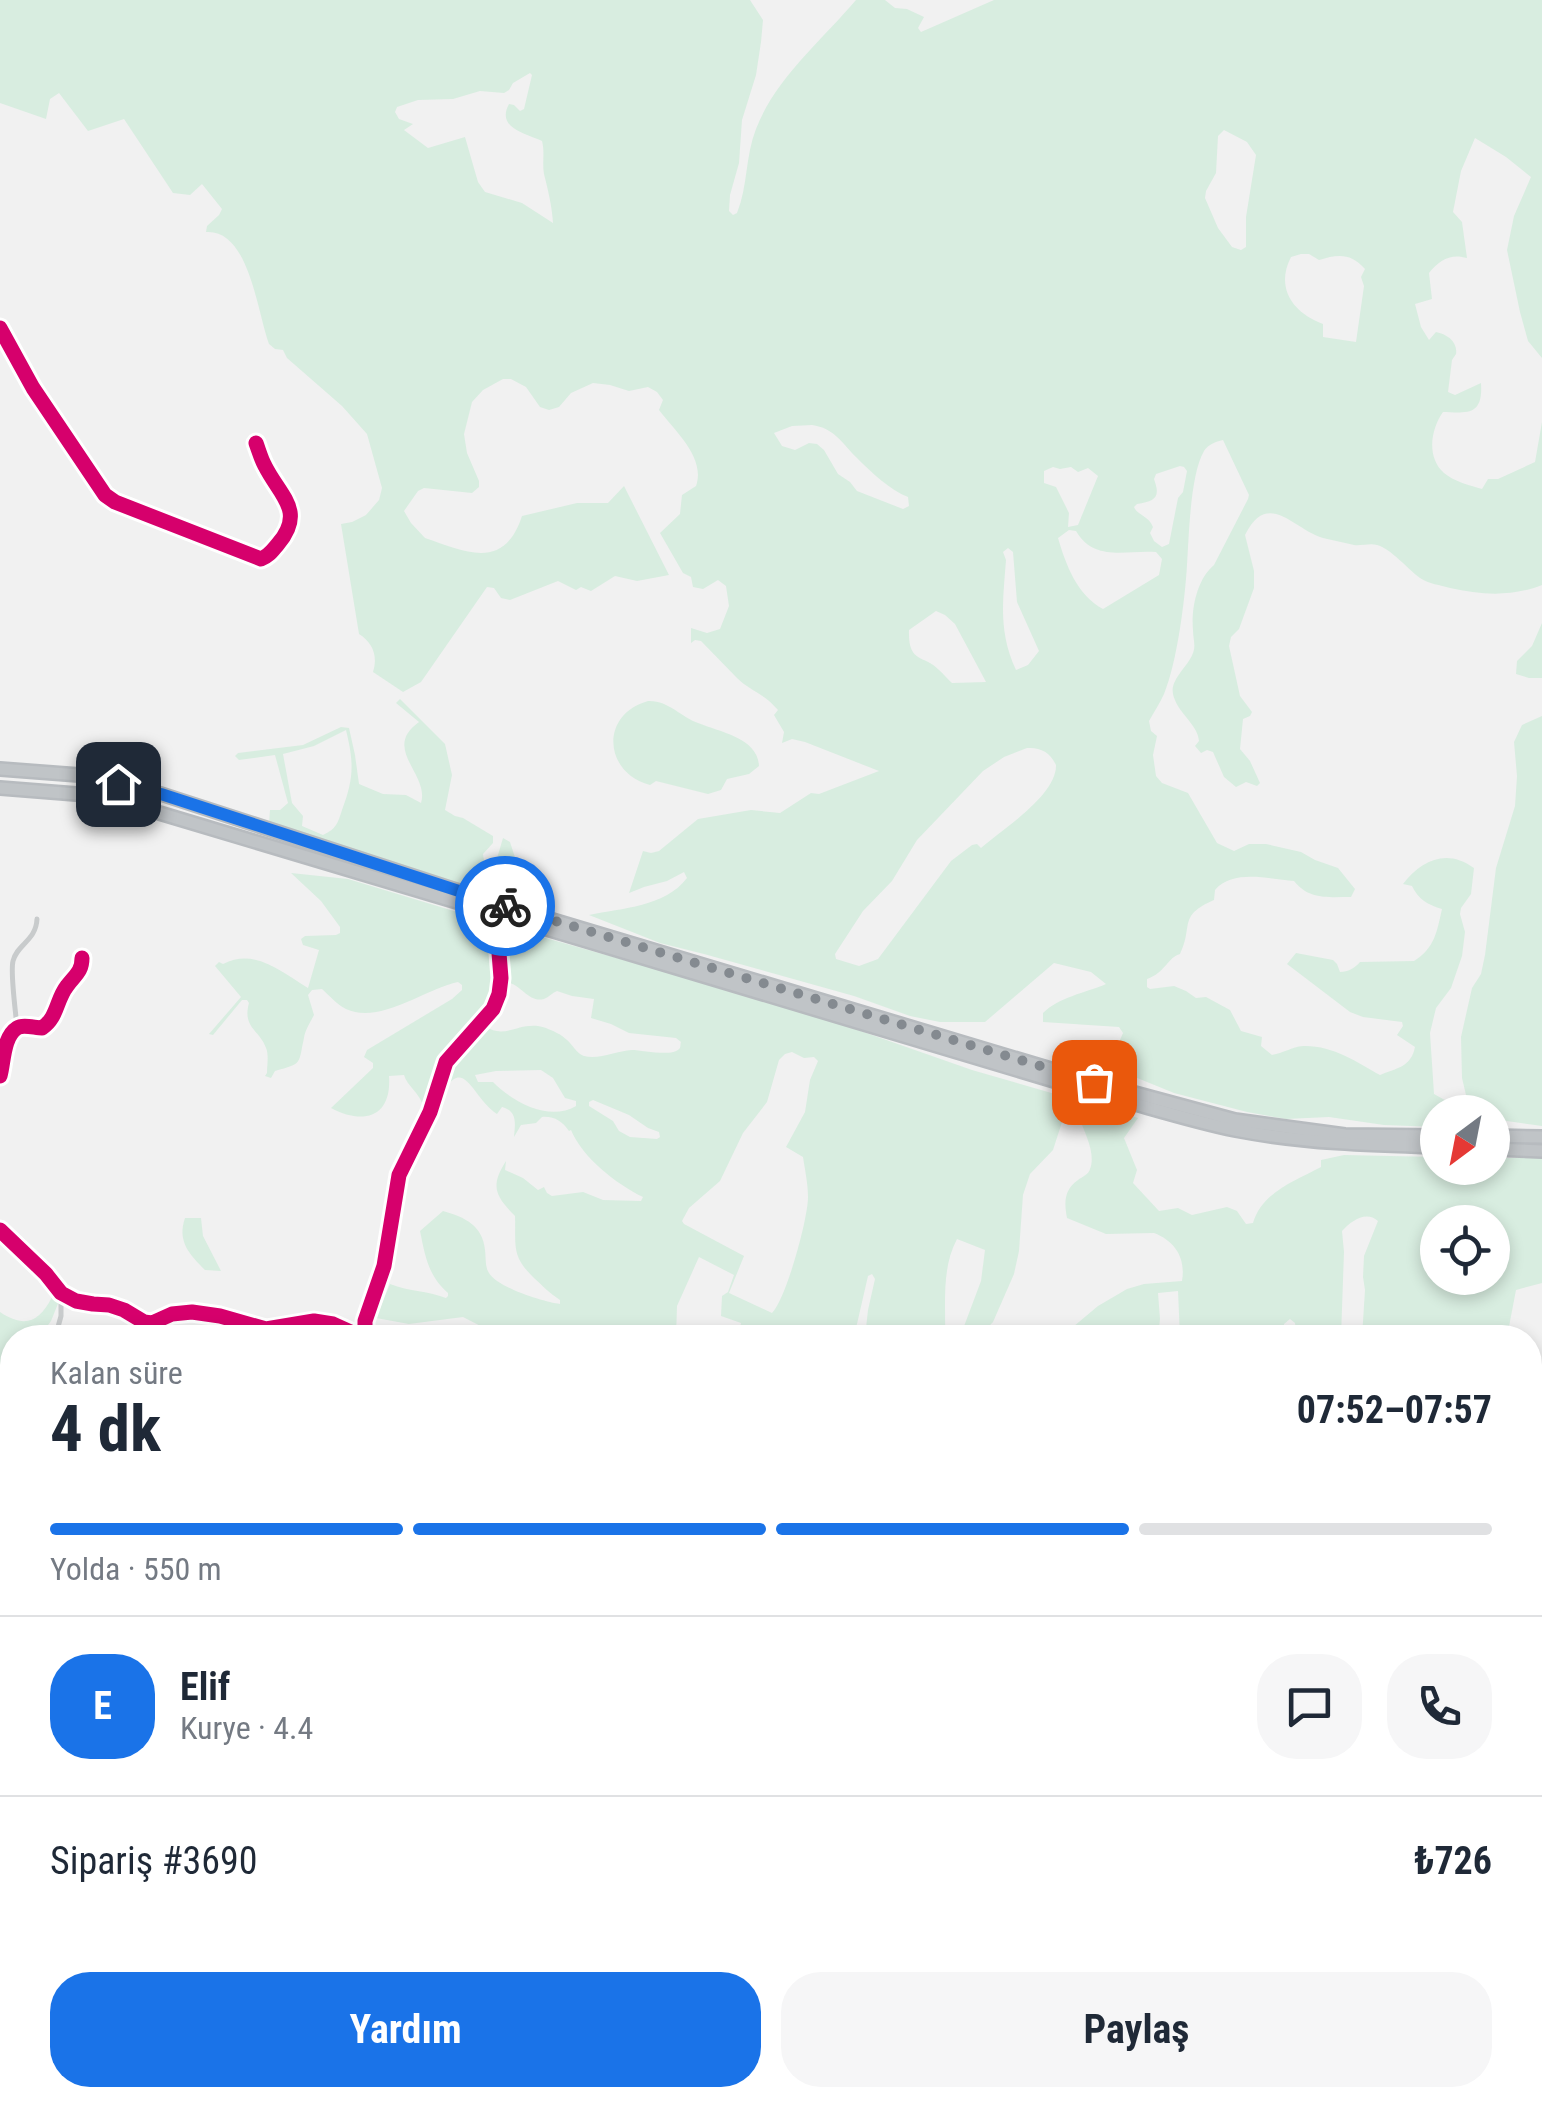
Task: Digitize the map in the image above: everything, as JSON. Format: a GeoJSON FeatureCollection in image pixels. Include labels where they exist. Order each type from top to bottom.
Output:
{"type":"FeatureCollection","features":[{"type":"Feature","properties":{"kind":"highway"},"geometry":{"type":"LineString","coordinates":[[0,769],[79,775],[161,794],[498,904],[1076,1077],[1235,1120],[1346,1135],[1420,1136]]}},
{"type":"Feature","properties":{"kind":"highway"},"geometry":{"type":"LineString","coordinates":[[0,788],[76,794],[156,812],[1091,1092],[1233,1130],[1290,1139],[1420,1147]]}},
{"type":"Feature","properties":{"kind":"highway"},"geometry":{"type":"LineString","coordinates":[[1510,1136],[1542,1137]]}},
{"type":"Feature","properties":{"kind":"highway"},"geometry":{"type":"LineString","coordinates":[[1510,1149],[1542,1150]]}},
{"type":"Feature","properties":{"kind":"street"},"geometry":{"type":"LineString","coordinates":[[0,328],[33,388],[105,495],[114,502],[260,559],[268,556],[286,535],[292,518],[291,509],[264,466],[256,444]]}},
{"type":"Feature","properties":{"kind":"street"},"geometry":{"type":"LineString","coordinates":[[0,1076],[6,1045],[17,1028],[13,962],[36,930],[36,919]]}},
{"type":"Feature","properties":{"kind":"street"},"geometry":{"type":"LineString","coordinates":[[365,1325],[384,1266],[398,1175],[430,1112],[446,1062],[493,1009],[501,978],[499,953]]}},
{"type":"Feature","properties":{"kind":"street"},"geometry":{"type":"LineString","coordinates":[[17,1028],[37,1029],[50,1022],[65,988],[81,970],[82,958]]}},
{"type":"Feature","properties":{"kind":"street"},"geometry":{"type":"LineString","coordinates":[[0,1230],[61,1293],[76,1300],[109,1304],[148,1324],[172,1314],[192,1312],[252,1325]]}},
{"type":"Feature","properties":{"kind":"street"},"geometry":{"type":"LineString","coordinates":[[59,1325],[61,1293]]}},
{"type":"Feature","properties":{"kind":"street"},"geometry":{"type":"LineString","coordinates":[[290,1325],[314,1321],[335,1325]]}},
{"type":"Feature","properties":{"kind":"green space"},"geometry":{"type":"Polygon","coordinates":[[[0,0],[750,0],[763,20],[756,75],[742,120],[739,163],[730,195],[729,211],[733,215],[741,203],[752,140],[764,111],[800,61],[856,0],[885,0],[895,8],[924,17],[918,28],[921,32],[994,0],[1542,0],[1542,358],[1528,341],[1507,250],[1514,216],[1531,177],[1475,138],[1461,171],[1453,212],[1462,222],[1467,258],[1451,257],[1437,264],[1429,273],[1432,299],[1415,304],[1429,340],[1436,332],[1448,337],[1455,346],[1448,392],[1455,395],[1481,383],[1477,407],[1467,412],[1443,412],[1436,426],[1433,451],[1444,473],[1482,489],[1488,479],[1498,479],[1535,462],[1542,422],[1542,585],[1496,594],[1450,588],[1420,578],[1382,547],[1323,538],[1281,516],[1263,515],[1245,535],[1254,588],[1229,646],[1240,696],[1252,712],[1243,719],[1240,749],[1260,783],[1257,786],[1246,782],[1236,787],[1224,777],[1213,752],[1201,753],[1195,746],[1198,735],[1173,694],[1174,683],[1194,650],[1193,613],[1199,586],[1214,565],[1249,495],[1223,440],[1217,442],[1204,451],[1199,462],[1176,649],[1169,681],[1149,721],[1157,736],[1153,755],[1156,776],[1162,783],[1188,793],[1217,843],[1234,851],[1249,844],[1266,844],[1301,852],[1338,868],[1355,889],[1351,897],[1327,897],[1306,892],[1294,881],[1231,879],[1215,890],[1214,900],[1195,911],[1180,954],[1147,979],[1150,989],[1174,986],[1230,1010],[1241,1031],[1262,1037],[1261,1046],[1272,1055],[1314,1046],[1344,1055],[1380,1075],[1407,1063],[1415,1047],[1397,1035],[1402,1022],[1350,1012],[1287,964],[1296,953],[1333,960],[1340,972],[1360,962],[1414,961],[1431,945],[1442,909],[1424,901],[1412,886],[1403,884],[1435,859],[1454,859],[1474,868],[1471,894],[1460,914],[1465,932],[1462,956],[1451,988],[1436,1008],[1430,1033],[1436,1095],[1420,1095],[1420,1126],[1329,1117],[1286,1119],[1247,1112],[1174,1093],[1098,1062],[1120,1040],[1123,1033],[1119,1027],[1043,1022],[1043,1013],[1057,1003],[1106,984],[1091,972],[1054,963],[985,1022],[940,1022],[660,943],[589,915],[642,905],[678,888],[687,878],[684,872],[629,893],[643,851],[659,851],[698,819],[751,810],[780,813],[811,793],[819,794],[879,771],[805,742],[792,739],[782,743],[784,732],[774,715],[778,710],[742,682],[701,641],[691,643],[691,628],[707,633],[720,629],[729,606],[726,586],[718,580],[703,589],[693,587],[691,577],[683,573],[660,533],[680,514],[682,495],[696,486],[698,476],[693,455],[659,410],[663,400],[648,387],[629,391],[593,383],[549,410],[540,407],[526,387],[503,379],[483,390],[472,402],[464,434],[479,487],[472,493],[424,488],[418,491],[404,511],[425,538],[469,552],[494,551],[505,545],[522,516],[577,503],[608,503],[624,486],[669,575],[637,581],[615,576],[591,591],[581,587],[576,590],[558,581],[510,600],[487,587],[421,682],[403,692],[373,672],[373,650],[359,634],[341,524],[366,515],[379,500],[382,488],[367,434],[283,350],[269,344],[242,257],[221,235],[206,232],[222,209],[202,184],[190,195],[173,193],[124,119],[88,131],[59,93],[50,99],[46,119],[0,103],[0,0]],[[532,75],[513,83],[504,93],[480,91],[453,99],[418,100],[397,107],[395,112],[399,119],[413,124],[404,130],[428,148],[465,137],[478,182],[485,192],[522,203],[553,223],[542,141],[514,128],[506,119],[509,104],[520,111],[524,109],[532,75]],[[1224,130],[1218,136],[1216,173],[1205,198],[1218,228],[1232,247],[1241,250],[1246,247],[1246,217],[1256,155],[1247,142],[1224,130]],[[1309,254],[1291,257],[1285,279],[1295,306],[1323,324],[1323,337],[1356,342],[1365,269],[1338,256],[1319,260],[1309,254]],[[792,426],[774,433],[782,446],[795,450],[809,443],[817,444],[838,474],[857,491],[903,509],[909,506],[908,497],[881,480],[826,429],[792,426]],[[1180,466],[1156,474],[1155,498],[1134,507],[1151,523],[1150,533],[1162,547],[1169,544],[1187,471],[1180,466]],[[1053,467],[1044,471],[1044,483],[1056,487],[1069,513],[1068,527],[1078,525],[1098,476],[1088,468],[1078,472],[1071,467],[1053,467]],[[1069,530],[1058,538],[1079,588],[1103,609],[1159,575],[1162,559],[1156,552],[1101,551],[1083,541],[1076,531],[1069,530]],[[1008,548],[1003,552],[1004,629],[1016,670],[1028,665],[1039,651],[1017,602],[1013,552],[1008,548]],[[936,611],[909,630],[909,641],[918,657],[952,683],[986,682],[955,624],[945,615],[936,611]],[[1027,748],[983,771],[917,840],[892,881],[863,911],[835,954],[836,959],[859,966],[878,959],[951,861],[972,845],[981,848],[1015,821],[1048,788],[1056,765],[1044,751],[1027,748]]]}},
{"type":"Feature","properties":{"kind":"green space"},"geometry":{"type":"Polygon","coordinates":[[[1542,623],[1542,678],[1516,674],[1517,661],[1532,646],[1542,623]]]}},
{"type":"Feature","properties":{"kind":"green space"},"geometry":{"type":"Polygon","coordinates":[[[400,699],[445,744],[452,775],[445,810],[493,836],[493,843],[483,854],[484,861],[495,865],[503,838],[510,842],[523,882],[520,893],[525,903],[278,832],[269,824],[270,810],[280,810],[288,803],[275,755],[239,760],[235,756],[303,745],[341,727],[349,728],[359,784],[383,794],[406,795],[421,803],[419,782],[405,752],[409,732],[419,722],[396,703],[400,699]],[[346,730],[314,746],[283,754],[292,803],[303,816],[302,826],[323,835],[338,822],[349,789],[352,770],[346,730]]]}},
{"type":"Feature","properties":{"kind":"green space"},"geometry":{"type":"Polygon","coordinates":[[[648,701],[662,703],[745,742],[757,756],[759,766],[749,774],[727,779],[721,790],[708,794],[635,779],[616,757],[615,731],[632,708],[648,701]]]}},
{"type":"Feature","properties":{"kind":"green space"},"geometry":{"type":"Polygon","coordinates":[[[1542,716],[1542,1126],[1510,1121],[1510,1095],[1466,1095],[1462,1078],[1461,1037],[1472,988],[1481,974],[1496,868],[1515,806],[1514,742],[1522,725],[1542,716]]]}},
{"type":"Feature","properties":{"kind":"green space"},"geometry":{"type":"Polygon","coordinates":[[[291,873],[348,879],[795,1008],[972,1070],[1138,1118],[1124,1138],[1137,1170],[1133,1183],[1159,1211],[1178,1208],[1192,1215],[1227,1207],[1237,1211],[1246,1224],[1253,1223],[1272,1195],[1321,1167],[1321,1160],[1344,1155],[1420,1157],[1420,1185],[1510,1185],[1510,1158],[1542,1158],[1542,1283],[1516,1290],[1509,1325],[1363,1325],[1364,1256],[1378,1221],[1364,1217],[1342,1231],[1341,1325],[1295,1325],[1290,1319],[1284,1325],[1179,1325],[1178,1291],[1158,1293],[1159,1325],[1075,1325],[1127,1289],[1182,1281],[1183,1273],[1177,1251],[1161,1236],[1106,1234],[1067,1218],[1068,1192],[1088,1172],[1092,1157],[1080,1120],[1063,1119],[1053,1150],[1030,1174],[1023,1195],[1014,1274],[990,1325],[964,1325],[981,1281],[985,1250],[957,1239],[946,1275],[945,1325],[866,1325],[875,1279],[872,1274],[868,1276],[857,1325],[741,1325],[721,1316],[722,1296],[728,1292],[734,1275],[699,1257],[677,1306],[676,1325],[479,1325],[463,1317],[409,1324],[376,1318],[390,1284],[448,1296],[428,1265],[420,1231],[443,1211],[477,1229],[484,1242],[488,1271],[494,1279],[522,1293],[560,1304],[518,1257],[515,1216],[497,1190],[506,1161],[505,1170],[538,1190],[544,1187],[552,1196],[583,1192],[603,1200],[641,1201],[643,1197],[601,1169],[571,1130],[557,1120],[542,1117],[536,1123],[521,1125],[514,1137],[511,1112],[502,1107],[497,1114],[459,1078],[452,1080],[444,1091],[435,1111],[424,1108],[404,1075],[389,1076],[386,1101],[373,1114],[354,1116],[331,1108],[373,1068],[373,1063],[364,1057],[367,1050],[452,999],[462,990],[458,982],[373,1013],[346,1009],[322,989],[312,990],[308,995],[314,1015],[305,1032],[300,1058],[295,1064],[275,1071],[271,1078],[265,1076],[267,1051],[248,1018],[247,1000],[242,1000],[213,1035],[209,1034],[241,997],[215,966],[219,962],[257,960],[308,988],[319,950],[303,945],[301,939],[340,933],[340,927],[321,901],[291,873]],[[510,983],[497,1012],[485,1026],[500,1031],[528,1026],[546,1028],[562,1036],[584,1056],[632,1050],[670,1053],[680,1048],[681,1042],[676,1038],[629,1033],[591,1018],[594,999],[557,991],[539,1000],[510,983]],[[792,1052],[779,1060],[767,1102],[743,1133],[720,1181],[689,1208],[682,1221],[744,1256],[729,1293],[772,1313],[795,1258],[808,1197],[803,1157],[786,1147],[805,1112],[810,1080],[818,1061],[792,1052]],[[541,1070],[475,1075],[478,1082],[493,1082],[532,1108],[554,1112],[576,1106],[576,1101],[565,1098],[553,1078],[541,1070]],[[593,1100],[589,1102],[589,1106],[630,1137],[660,1137],[659,1132],[593,1100]]]}},
{"type":"Feature","properties":{"kind":"green space"},"geometry":{"type":"Polygon","coordinates":[[[185,1218],[201,1218],[203,1236],[221,1271],[205,1270],[190,1253],[182,1234],[185,1218]]]}},
{"type":"Feature","properties":{"kind":"green space"},"geometry":{"type":"Polygon","coordinates":[[[52,1297],[57,1297],[59,1301],[48,1325],[0,1325],[0,1312],[24,1321],[42,1313],[52,1297]]]}},
{"type":"Feature","properties":{"kind":"cycle path"},"geometry":{"type":"LineString","coordinates":[[0,328],[33,388],[105,495],[261,559],[286,532],[290,513],[256,443]]}},
{"type":"Feature","properties":{"kind":"cycle path"},"geometry":{"type":"LineString","coordinates":[[365,1325],[384,1266],[399,1175],[430,1112],[446,1062],[493,1009],[501,978],[499,953]]}},
{"type":"Feature","properties":{"kind":"cycle path"},"geometry":{"type":"LineString","coordinates":[[0,1076],[12,1032],[20,1027],[42,1028],[47,1024],[82,958]]}},
{"type":"Feature","properties":{"kind":"cycle path"},"geometry":{"type":"LineString","coordinates":[[0,1230],[61,1293],[76,1301],[109,1305],[144,1322],[192,1312],[252,1325]]}},
{"type":"Feature","properties":{"kind":"cycle path"},"geometry":{"type":"LineString","coordinates":[[290,1325],[314,1321],[335,1325]]}},
{"type":"Feature","properties":{"kind":"way so far"},"geometry":{"type":"LineString","coordinates":[[505,906],[1094,1082]]}},
{"type":"Feature","properties":{"kind":"route"},"geometry":{"type":"LineString","coordinates":[[118,784],[161,794],[505,906]]}}]}
